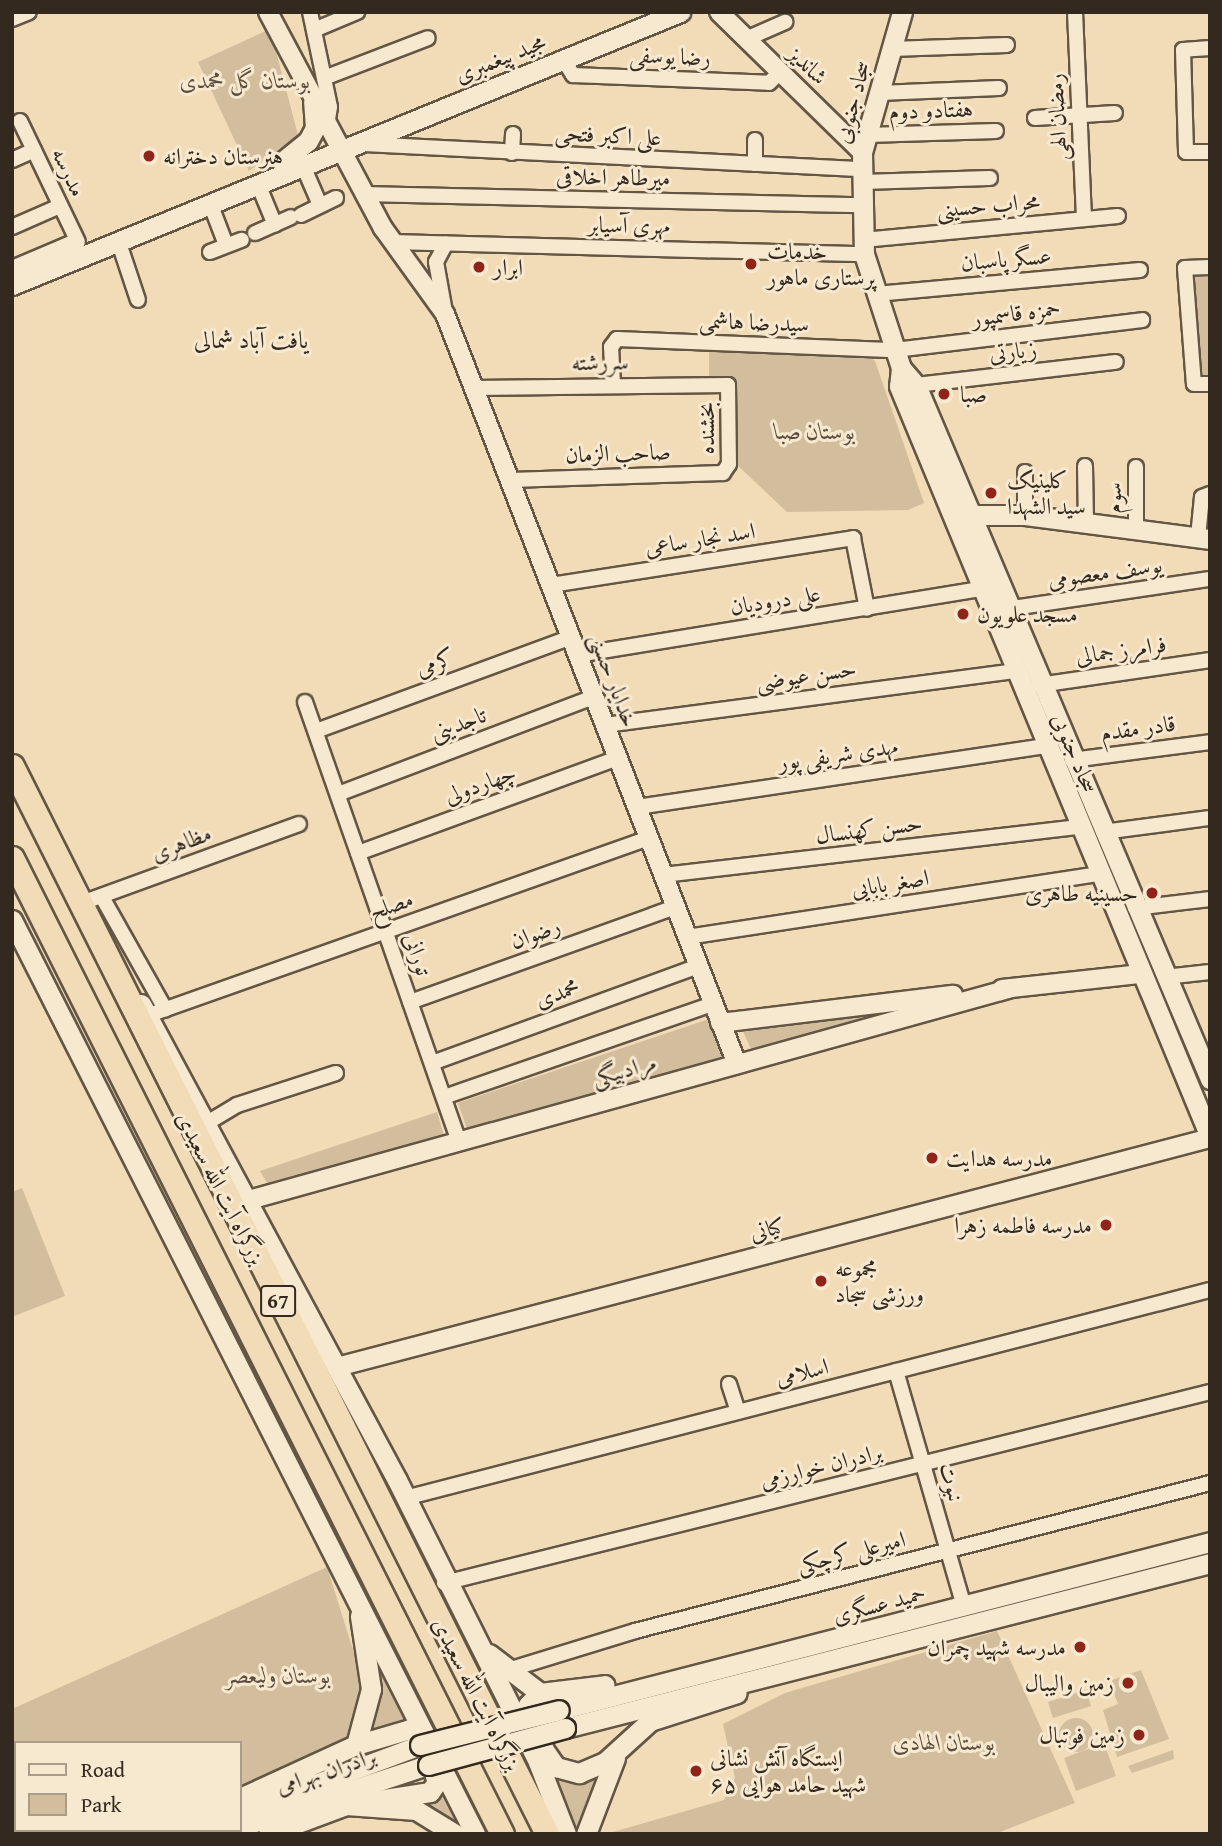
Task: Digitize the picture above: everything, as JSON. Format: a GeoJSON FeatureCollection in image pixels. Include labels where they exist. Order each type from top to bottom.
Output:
{"type":"FeatureCollection","features":[{"type":"Feature","properties":{"kind":"highway","name":"بزرگراه آیت الله سعیدی"},"geometry":{"type":"LineString","coordinates":[[12,766],[547,1834]]}},
{"type":"Feature","properties":{"kind":"highway","name":"بزرگراه آیت الله سعیدی"},"geometry":{"type":"LineString","coordinates":[[12,858],[497,1827]]}},
{"type":"Feature","properties":{"kind":"main road","name":"مجید پیغمبری"},"geometry":{"type":"LineString","coordinates":[[12,270],[82,248],[118,240],[304,168],[344,146],[680,12]]}},
{"type":"Feature","properties":{"kind":"main road","name":"سجاد جنوبی"},"geometry":{"type":"LineString","coordinates":[[902,12],[863,159],[864,247],[876,294],[957,514],[979,589],[1039,685],[1079,827],[1210,1138]]}},
{"type":"Feature","properties":{"kind":"main road"},"geometry":{"type":"LineString","coordinates":[[282,162],[308,141],[315,128],[313,101]]}},
{"type":"Feature","properties":{"kind":"main road","name":"مجید پیغمبری"},"geometry":{"type":"LineString","coordinates":[[12,285],[82,248],[282,162],[317,149],[344,146]]}},
{"type":"Feature","properties":{"kind":"main road"},"geometry":{"type":"LineString","coordinates":[[957,514],[1015,514],[1204,538]]}},
{"type":"Feature","properties":{"kind":"main road","name":"سجاد جنوبی"},"geometry":{"type":"LineString","coordinates":[[957,514],[979,546],[1006,609],[1045,746],[1063,763],[1103,832],[1208,1069]]}},
{"type":"Feature","properties":{"kind":"main road"},"geometry":{"type":"LineString","coordinates":[[979,546],[1015,514]]}},
{"type":"Feature","properties":{"kind":"main road"},"geometry":{"type":"LineString","coordinates":[[1116,915],[1135,908]]}},
{"type":"Feature","properties":{"kind":"main road"},"geometry":{"type":"LineString","coordinates":[[12,920],[475,1834]]}},
{"type":"Feature","properties":{"kind":"main road"},"geometry":{"type":"LineString","coordinates":[[96,932],[157,1012],[207,1123],[337,1367],[405,1498],[444,1583],[476,1640],[566,1834]]}},
{"type":"Feature","properties":{"kind":"main road"},"geometry":{"type":"LineString","coordinates":[[1141,974],[1165,977]]}},
{"type":"Feature","properties":{"kind":"main road","name":"حمید عسگری"},"geometry":{"type":"LineString","coordinates":[[562,1719],[965,1612],[1210,1542]]}},
{"type":"Feature","properties":{"kind":"main road","name":"حمید عسگری"},"geometry":{"type":"LineString","coordinates":[[965,1612],[1210,1563]]}},
{"type":"Feature","properties":{"kind":"main road"},"geometry":{"type":"LineString","coordinates":[[356,1745],[371,1689],[358,1602]]}},
{"type":"Feature","properties":{"kind":"main road"},"geometry":{"type":"LineString","coordinates":[[476,1640],[505,1671],[540,1693],[580,1691],[877,1619],[965,1612]]}},
{"type":"Feature","properties":{"kind":"main road"},"geometry":{"type":"LineString","coordinates":[[540,1693],[528,1705],[556,1767],[589,1771],[673,1711],[965,1612]]}},
{"type":"Feature","properties":{"kind":"main road","name":"برادران بهرامی"},"geometry":{"type":"LineString","coordinates":[[242,1811],[420,1745],[562,1719]]}},
{"type":"Feature","properties":{"kind":"main road","name":"برادران بهرامی"},"geometry":{"type":"LineString","coordinates":[[242,1826],[562,1719]]}},
{"type":"Feature","properties":{"kind":"main road"},"geometry":{"type":"LineString","coordinates":[[242,1797],[356,1745],[410,1728],[420,1733],[437,1782],[430,1792],[393,1793],[346,1805],[268,1834]]}},
{"type":"Feature","properties":{"kind":"main road"},"geometry":{"type":"LineString","coordinates":[[586,1834],[602,1780],[622,1745]]}},
{"type":"Feature","properties":{"kind":"main road"},"geometry":{"type":"LineString","coordinates":[[346,1805],[416,1810],[455,1834]]}},
{"type":"Feature","properties":{"kind":"street"},"geometry":{"type":"LineString","coordinates":[[12,19],[29,12]]}},
{"type":"Feature","properties":{"kind":"street","name":"خدایار حسنی"},"geometry":{"type":"LineString","coordinates":[[268,12],[327,129],[344,146],[363,194],[392,242],[445,314]]}},
{"type":"Feature","properties":{"kind":"street"},"geometry":{"type":"LineString","coordinates":[[310,12],[324,78],[327,129]]}},
{"type":"Feature","properties":{"kind":"street"},"geometry":{"type":"LineString","coordinates":[[313,30],[357,12]]}},
{"type":"Feature","properties":{"kind":"street","name":"شاندیز"},"geometry":{"type":"LineString","coordinates":[[719,12],[863,159]]}},
{"type":"Feature","properties":{"kind":"street","name":"رمضان الهی"},"geometry":{"type":"LineString","coordinates":[[1075,12],[1084,219]]}},
{"type":"Feature","properties":{"kind":"street"},"geometry":{"type":"LineString","coordinates":[[747,39],[785,22]]}},
{"type":"Feature","properties":{"kind":"street"},"geometry":{"type":"LineString","coordinates":[[324,78],[428,38]]}},
{"type":"Feature","properties":{"kind":"street"},"geometry":{"type":"LineString","coordinates":[[891,50],[1007,45]]}},
{"type":"Feature","properties":{"kind":"street"},"geometry":{"type":"LineString","coordinates":[[1210,48],[1183,50],[1185,152],[1210,152]]}},
{"type":"Feature","properties":{"kind":"street","name":"رضا یوسفی"},"geometry":{"type":"LineString","coordinates":[[563,59],[573,75],[769,83],[780,72]]}},
{"type":"Feature","properties":{"kind":"street"},"geometry":{"type":"LineString","coordinates":[[879,93],[999,88]]}},
{"type":"Feature","properties":{"kind":"street"},"geometry":{"type":"LineString","coordinates":[[1035,118],[1115,113]]}},
{"type":"Feature","properties":{"kind":"street","name":"مدرسه"},"geometry":{"type":"LineString","coordinates":[[20,121],[82,248]]}},
{"type":"Feature","properties":{"kind":"street","name":"هفتادو دوم"},"geometry":{"type":"LineString","coordinates":[[863,159],[996,131]]}},
{"type":"Feature","properties":{"kind":"street"},"geometry":{"type":"LineString","coordinates":[[512,153],[513,134]]}},
{"type":"Feature","properties":{"kind":"street"},"geometry":{"type":"LineString","coordinates":[[755,140],[755,164]]}},
{"type":"Feature","properties":{"kind":"street","name":"علی اکبر فتحی"},"geometry":{"type":"LineString","coordinates":[[344,146],[755,164],[863,159]]}},
{"type":"Feature","properties":{"kind":"street"},"geometry":{"type":"LineString","coordinates":[[12,160],[34,150]]}},
{"type":"Feature","properties":{"kind":"street"},"geometry":{"type":"LineString","coordinates":[[863,159],[990,178]]}},
{"type":"Feature","properties":{"kind":"street"},"geometry":{"type":"LineString","coordinates":[[304,168],[320,205]]}},
{"type":"Feature","properties":{"kind":"street"},"geometry":{"type":"LineString","coordinates":[[258,184],[275,225]]}},
{"type":"Feature","properties":{"kind":"street","name":"میرطاهر اخلاقی"},"geometry":{"type":"LineString","coordinates":[[363,194],[862,205]]}},
{"type":"Feature","properties":{"kind":"street"},"geometry":{"type":"LineString","coordinates":[[211,252],[336,198]]}},
{"type":"Feature","properties":{"kind":"street"},"geometry":{"type":"LineString","coordinates":[[210,203],[226,244]]}},
{"type":"Feature","properties":{"kind":"street"},"geometry":{"type":"LineString","coordinates":[[12,227],[60,206]]}},
{"type":"Feature","properties":{"kind":"street","name":"محراب حسینی"},"geometry":{"type":"LineString","coordinates":[[864,247],[1118,216]]}},
{"type":"Feature","properties":{"kind":"street"},"geometry":{"type":"LineString","coordinates":[[118,240],[138,300]]}},
{"type":"Feature","properties":{"kind":"street","name":"مهری آسیابر"},"geometry":{"type":"LineString","coordinates":[[392,242],[864,247]]}},
{"type":"Feature","properties":{"kind":"street","name":"خدایار حسنی"},"geometry":{"type":"LineString","coordinates":[[446,243],[436,262],[445,314],[737,1064]]}},
{"type":"Feature","properties":{"kind":"street"},"geometry":{"type":"LineString","coordinates":[[1210,267],[1185,268],[1194,384],[1210,383]]}},
{"type":"Feature","properties":{"kind":"street","name":"عسگر پاسبان"},"geometry":{"type":"LineString","coordinates":[[876,294],[1140,270]]}},
{"type":"Feature","properties":{"kind":"street","name":"حمزه قاسمپور"},"geometry":{"type":"LineString","coordinates":[[903,372],[1142,320]]}},
{"type":"Feature","properties":{"kind":"street","name":"سیدرضا هاشمی"},"geometry":{"type":"LineString","coordinates":[[613,384],[612,342],[903,372]]}},
{"type":"Feature","properties":{"kind":"street","name":"زیارتی"},"geometry":{"type":"LineString","coordinates":[[903,372],[1116,362]]}},
{"type":"Feature","properties":{"kind":"street","name":"سررشته"},"geometry":{"type":"LineString","coordinates":[[474,388],[613,384],[728,385]]}},
{"type":"Feature","properties":{"kind":"street","name":"بخشنده"},"geometry":{"type":"LineString","coordinates":[[727,470],[728,385]]}},
{"type":"Feature","properties":{"kind":"street"},"geometry":{"type":"LineString","coordinates":[[1085,466],[1086,523]]}},
{"type":"Feature","properties":{"kind":"street","name":"سوم"},"geometry":{"type":"LineString","coordinates":[[1136,467],[1136,529]]}},
{"type":"Feature","properties":{"kind":"street","name":"صاحب الزمان"},"geometry":{"type":"LineString","coordinates":[[510,480],[727,470]]}},
{"type":"Feature","properties":{"kind":"street"},"geometry":{"type":"LineString","coordinates":[[1015,514],[1025,472]]}},
{"type":"Feature","properties":{"kind":"street"},"geometry":{"type":"LineString","coordinates":[[1204,538],[1202,497],[1210,494]]}},
{"type":"Feature","properties":{"kind":"street","name":"اسد نجار ساعی"},"geometry":{"type":"LineString","coordinates":[[551,585],[857,539],[867,609]]}},
{"type":"Feature","properties":{"kind":"street","name":"یوسف معصومی"},"geometry":{"type":"LineString","coordinates":[[1006,609],[1210,579]]}},
{"type":"Feature","properties":{"kind":"street","name":"علی درودیان"},"geometry":{"type":"LineString","coordinates":[[578,654],[979,589]]}},
{"type":"Feature","properties":{"kind":"street","name":"کرمی"},"geometry":{"type":"LineString","coordinates":[[316,731],[570,637]]}},
{"type":"Feature","properties":{"kind":"street","name":"حسن عیوضی"},"geometry":{"type":"LineString","coordinates":[[605,725],[1021,657]]}},
{"type":"Feature","properties":{"kind":"street","name":"فرامرز جمالی"},"geometry":{"type":"LineString","coordinates":[[1039,685],[1210,660]]}},
{"type":"Feature","properties":{"kind":"street","name":"تاجدینی"},"geometry":{"type":"LineString","coordinates":[[338,794],[594,697]]}},
{"type":"Feature","properties":{"kind":"street","name":"تورانی"},"geometry":{"type":"LineString","coordinates":[[305,702],[459,1142]]}},
{"type":"Feature","properties":{"kind":"street","name":"قادر مقدم"},"geometry":{"type":"LineString","coordinates":[[1063,763],[1210,742]]}},
{"type":"Feature","properties":{"kind":"street","name":"مهدی شریفی پور"},"geometry":{"type":"LineString","coordinates":[[636,807],[1045,746]]}},
{"type":"Feature","properties":{"kind":"street","name":"چهاردولی"},"geometry":{"type":"LineString","coordinates":[[358,853],[618,758]]}},
{"type":"Feature","properties":{"kind":"street"},"geometry":{"type":"LineString","coordinates":[[1103,832],[1210,818]]}},
{"type":"Feature","properties":{"kind":"street","name":"مظاهری"},"geometry":{"type":"LineString","coordinates":[[79,904],[299,824]]}},
{"type":"Feature","properties":{"kind":"street","name":"حسن کهنسال"},"geometry":{"type":"LineString","coordinates":[[663,875],[1079,827]]}},
{"type":"Feature","properties":{"kind":"street","name":"مصلح"},"geometry":{"type":"LineString","coordinates":[[157,1012],[649,838]]}},
{"type":"Feature","properties":{"kind":"street","name":"اصغر بابایی"},"geometry":{"type":"LineString","coordinates":[[687,937],[1099,874]]}},
{"type":"Feature","properties":{"kind":"street"},"geometry":{"type":"LineString","coordinates":[[102,897],[157,1012]]}},
{"type":"Feature","properties":{"kind":"street"},"geometry":{"type":"LineString","coordinates":[[1135,908],[1210,899]]}},
{"type":"Feature","properties":{"kind":"street","name":"رضوان"},"geometry":{"type":"LineString","coordinates":[[410,1002],[675,907]]}},
{"type":"Feature","properties":{"kind":"street","name":"محمدی"},"geometry":{"type":"LineString","coordinates":[[432,1063],[699,966]]}},
{"type":"Feature","properties":{"kind":"street"},"geometry":{"type":"LineString","coordinates":[[1165,977],[1210,972]]}},
{"type":"Feature","properties":{"kind":"street","name":"مرادبیگی"},"geometry":{"type":"LineString","coordinates":[[720,1023],[1141,974]]}},
{"type":"Feature","properties":{"kind":"street","name":"مرادبیگی"},"geometry":{"type":"LineString","coordinates":[[249,1200],[1012,988]]}},
{"type":"Feature","properties":{"kind":"street","name":"مرادبیگی"},"geometry":{"type":"LineString","coordinates":[[444,1097],[713,1004]]}},
{"type":"Feature","properties":{"kind":"street"},"geometry":{"type":"LineString","coordinates":[[207,1123],[237,1105],[336,1073]]}},
{"type":"Feature","properties":{"kind":"street","name":"کیانی"},"geometry":{"type":"LineString","coordinates":[[337,1367],[1210,1138]]}},
{"type":"Feature","properties":{"kind":"street","name":"اسلامی"},"geometry":{"type":"LineString","coordinates":[[405,1498],[1210,1290]]}},
{"type":"Feature","properties":{"kind":"street","name":"نبوت"},"geometry":{"type":"LineString","coordinates":[[896,1371],[965,1612]]}},
{"type":"Feature","properties":{"kind":"street"},"geometry":{"type":"LineString","coordinates":[[729,1384],[738,1412]]}},
{"type":"Feature","properties":{"kind":"street","name":"برادران خوارزمی"},"geometry":{"type":"LineString","coordinates":[[444,1583],[1210,1392]]}},
{"type":"Feature","properties":{"kind":"street","name":"امیرعلی کرچکی"},"geometry":{"type":"LineString","coordinates":[[505,1671],[635,1631],[1210,1483]]}},
{"type":"Feature","properties":{"kind":"green space","name":"بوستان گل محمدی"},"geometry":{"type":"Polygon","coordinates":[[[270,29],[298,135],[249,171],[198,62],[270,29]]]}},
{"type":"Feature","properties":{"kind":"green space"},"geometry":{"type":"Polygon","coordinates":[[[1210,270],[1210,380],[1198,380],[1191,271],[1210,270]]]}},
{"type":"Feature","properties":{"kind":"green space","name":"بوستان صبا"},"geometry":{"type":"Polygon","coordinates":[[[709,347],[865,354],[875,361],[924,503],[908,510],[787,512],[735,463],[731,390],[709,388],[709,347]]]}},
{"type":"Feature","properties":{"kind":"green space"},"geometry":{"type":"Polygon","coordinates":[[[943,1003],[754,1056],[742,1029],[943,1003]]]}},
{"type":"Feature","properties":{"kind":"green space"},"geometry":{"type":"Polygon","coordinates":[[[712,1018],[726,1060],[467,1129],[458,1103],[712,1018]]]}},
{"type":"Feature","properties":{"kind":"green space"},"geometry":{"type":"Polygon","coordinates":[[[437,1112],[444,1136],[267,1183],[260,1171],[437,1112]]]}},
{"type":"Feature","properties":{"kind":"green space"},"geometry":{"type":"Polygon","coordinates":[[[22,1188],[65,1296],[12,1317],[12,1192],[22,1188]]]}},
{"type":"Feature","properties":{"kind":"green space","name":"بوستان ولیعصر"},"geometry":{"type":"Polygon","coordinates":[[[327,1567],[359,1669],[361,1704],[349,1738],[242,1789],[242,1741],[14,1741],[14,1832],[82,1832],[12,1834],[12,1709],[327,1567]]]}},
{"type":"Feature","properties":{"kind":"green space","name":"بوستان الهادی"},"geometry":{"type":"Polygon","coordinates":[[[997,1631],[1075,1803],[995,1834],[606,1834],[724,1800],[735,1778],[723,1724],[785,1693],[997,1631]]]}},
{"type":"Feature","properties":{"kind":"green space"},"geometry":{"type":"Polygon","coordinates":[[[369,1643],[409,1721],[369,1732],[382,1689],[369,1643]]]}},
{"type":"Feature","properties":{"kind":"green space"},"geometry":{"type":"Polygon","coordinates":[[[1141,1670],[1169,1739],[1117,1757],[1103,1710],[1118,1704],[1109,1681],[1141,1670]]]}},
{"type":"Feature","properties":{"kind":"green space"},"geometry":{"type":"Polygon","coordinates":[[[1086,1690],[1091,1706],[1053,1718],[1048,1702],[1086,1690]]]}},
{"type":"Feature","properties":{"kind":"green space"},"geometry":{"type":"Polygon","coordinates":[[[1076,1718],[1088,1723],[1093,1735],[1088,1747],[1076,1752],[1064,1747],[1059,1735],[1064,1723],[1076,1718]]]}},
{"type":"Feature","properties":{"kind":"green space"},"geometry":{"type":"Polygon","coordinates":[[[1104,1743],[1116,1776],[1076,1791],[1064,1758],[1104,1743]]]}},
{"type":"Feature","properties":{"kind":"green space"},"geometry":{"type":"Polygon","coordinates":[[[1173,1750],[1174,1759],[1132,1773],[1128,1766],[1173,1750]]]}},
{"type":"Feature","properties":{"kind":"green space"},"geometry":{"type":"Polygon","coordinates":[[[552,1776],[573,1782],[599,1776],[582,1834],[572,1834],[552,1776]]]}},
{"type":"Feature","properties":{"kind":"green space"},"geometry":{"type":"Polygon","coordinates":[[[444,1785],[469,1834],[380,1798],[444,1785]]]}},
{"type":"Feature","properties":{"kind":"place","name":"هنرستان دخترانه"},"geometry":{"type":"Point","coordinates":[149,156]}},
{"type":"Feature","properties":{"kind":"place","name":"خدمات پرستاری ماهور"},"geometry":{"type":"Point","coordinates":[751,264]}},
{"type":"Feature","properties":{"kind":"place","name":"ابرار"},"geometry":{"type":"Point","coordinates":[479,267]}},
{"type":"Feature","properties":{"kind":"place","name":"صبا"},"geometry":{"type":"Point","coordinates":[944,394]}},
{"type":"Feature","properties":{"kind":"place","name":"کلینیک سید الشهدا"},"geometry":{"type":"Point","coordinates":[991,493]}},
{"type":"Feature","properties":{"kind":"place","name":"مسجد علویون"},"geometry":{"type":"Point","coordinates":[963,614]}},
{"type":"Feature","properties":{"kind":"place","name":"حسینیه طاهری"},"geometry":{"type":"Point","coordinates":[1152,893]}},
{"type":"Feature","properties":{"kind":"place","name":"مدرسه هدایت"},"geometry":{"type":"Point","coordinates":[932,1158]}},
{"type":"Feature","properties":{"kind":"place","name":"مدرسه فاطمه زهرا"},"geometry":{"type":"Point","coordinates":[1106,1225]}},
{"type":"Feature","properties":{"kind":"place","name":"مجموعه ورزشی سجاد"},"geometry":{"type":"Point","coordinates":[821,1281]}},
{"type":"Feature","properties":{"kind":"place","name":"مدرسه شهید چمران"},"geometry":{"type":"Point","coordinates":[1080,1647]}},
{"type":"Feature","properties":{"kind":"place","name":"زمین والیبال"},"geometry":{"type":"Point","coordinates":[1128,1683]}},
{"type":"Feature","properties":{"kind":"place","name":"زمین فوتبال"},"geometry":{"type":"Point","coordinates":[1139,1735]}},
{"type":"Feature","properties":{"kind":"place","name":"ایستگاه آتش نشانی ۶۵ شهید حامد هوایی"},"geometry":{"type":"Point","coordinates":[696,1771]}},
{"type":"Feature","properties":{"kind":"district","name":"یافت آباد شمالی"},"geometry":{"type":"Point","coordinates":[251,340]}}]}
